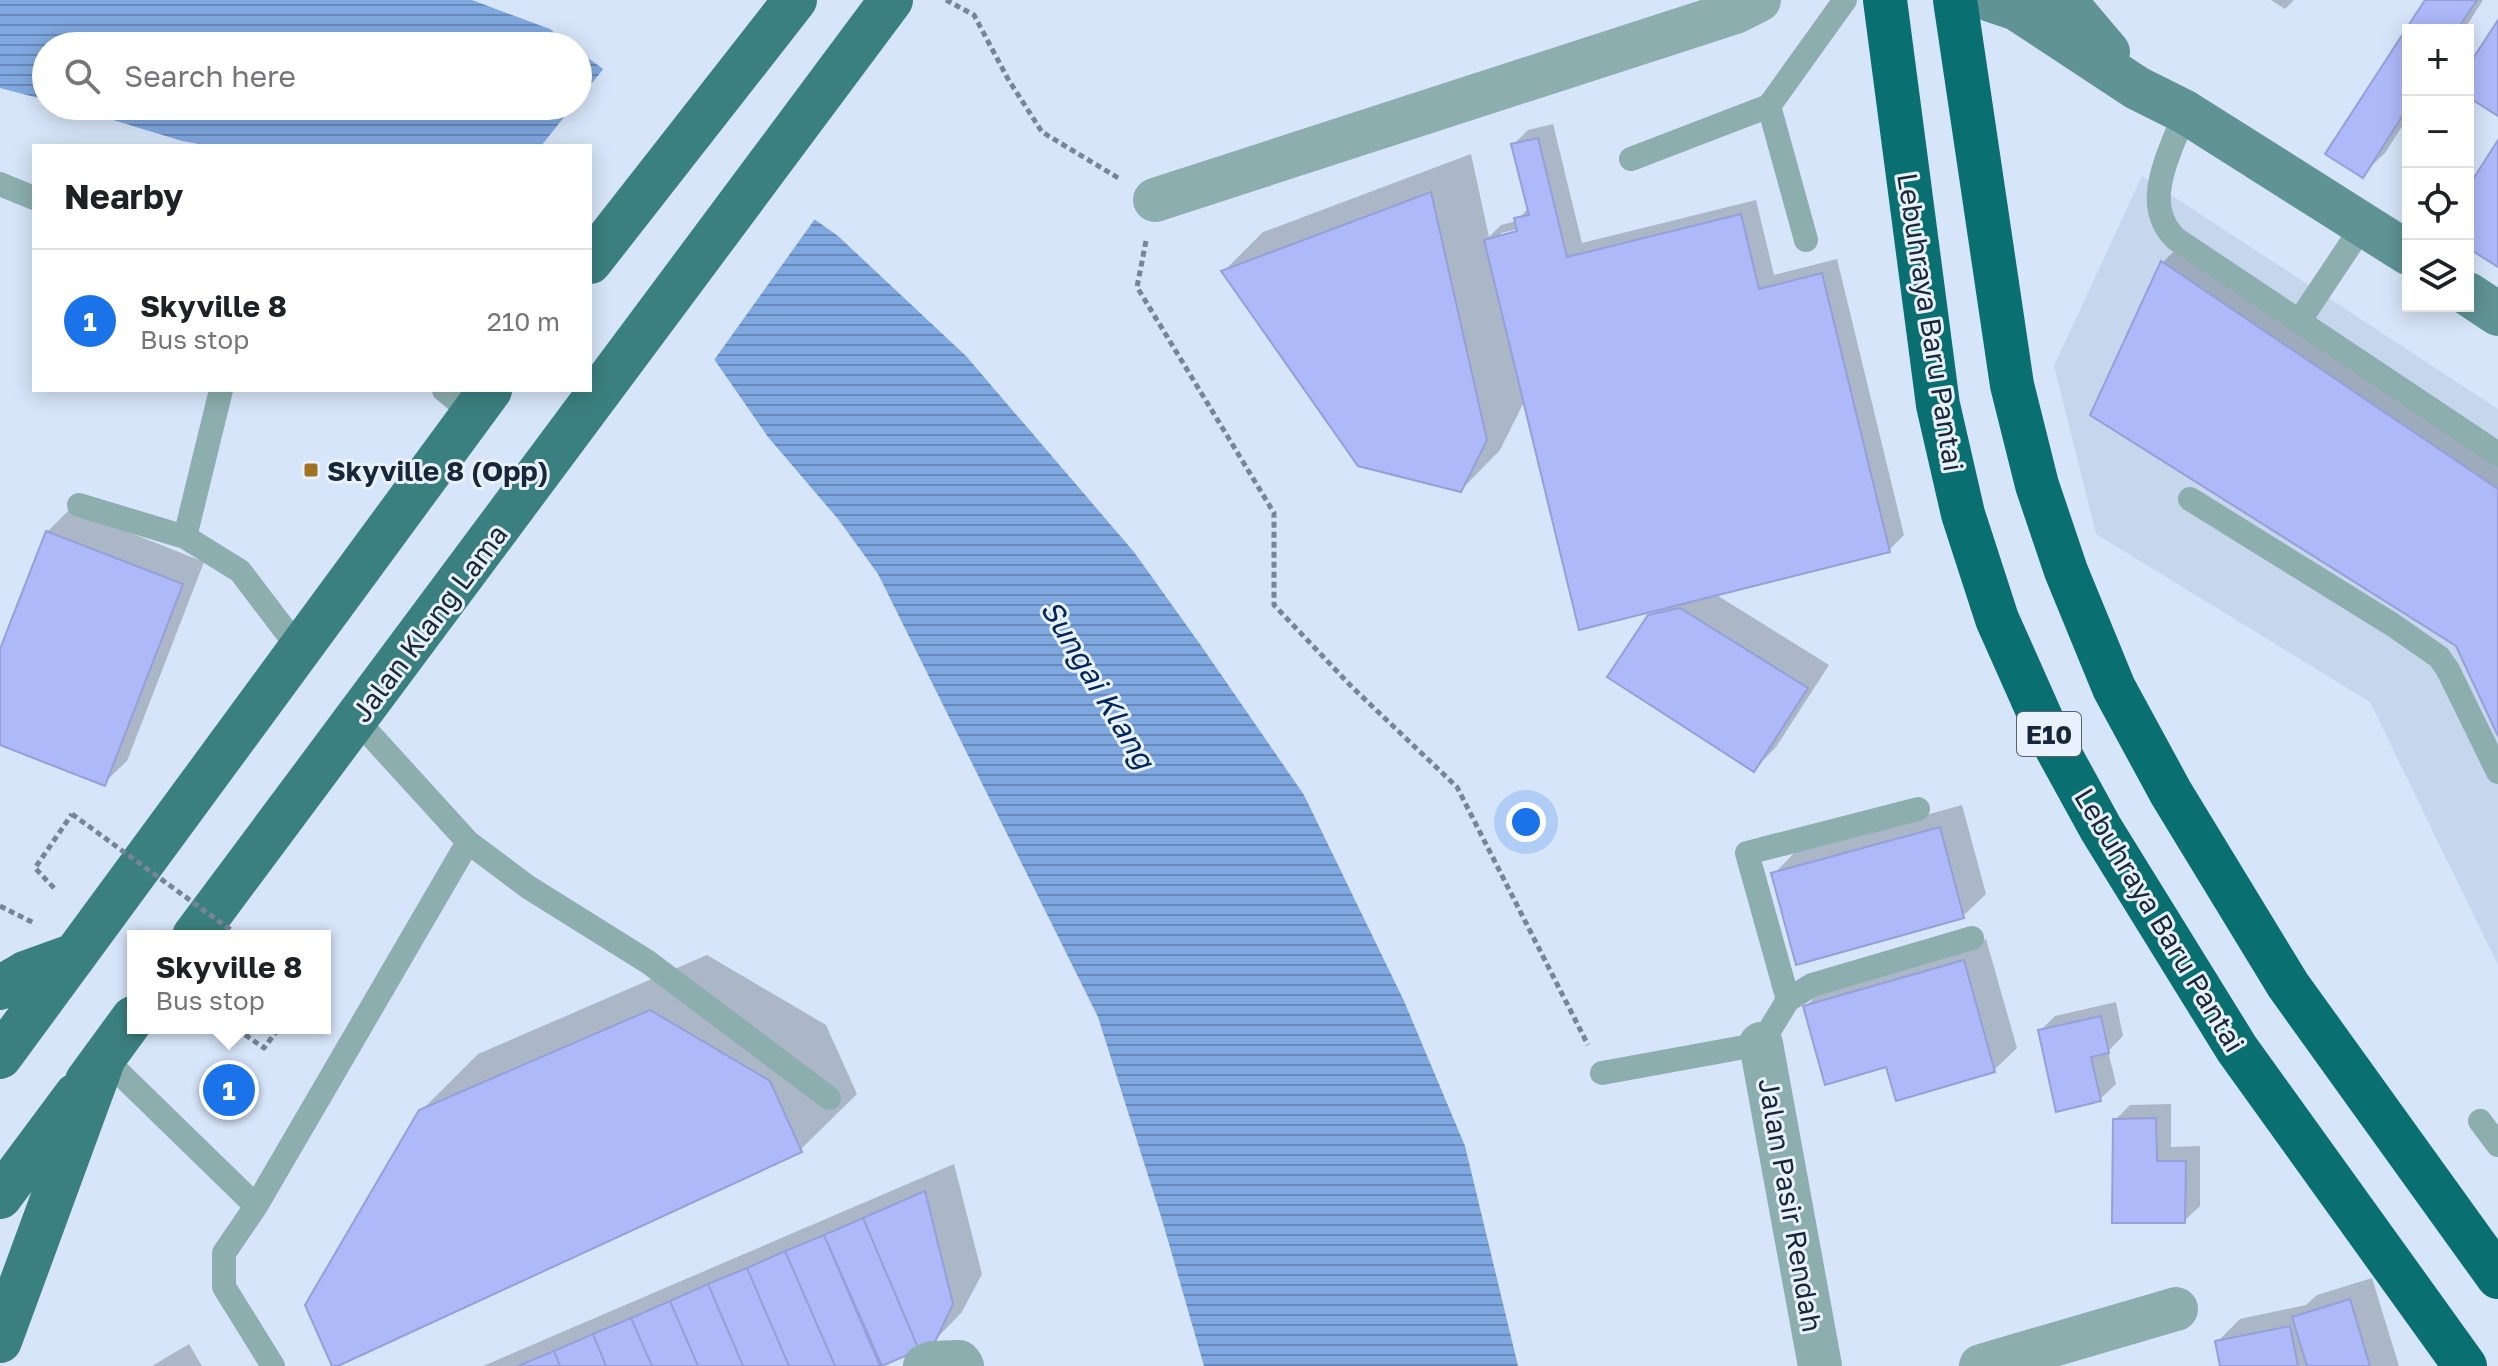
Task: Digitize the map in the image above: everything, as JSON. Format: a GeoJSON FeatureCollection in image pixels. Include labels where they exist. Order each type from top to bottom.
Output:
{"type":"FeatureCollection","features":[{"type":"Feature","properties":{"kind":"highway","name":"Lebuhraya Baru Pantai"},"geometry":{"type":"LineString","coordinates":[[1885,0],[1938,405],[1963,514],[1997,619],[2045,727],[2101,829],[2237,1049],[2465,1366]]}},
{"type":"Feature","properties":{"kind":"highway","name":"E10"},"geometry":{"type":"LineString","coordinates":[[1955,0],[2012,385],[2066,571],[2114,688],[2171,793],[2288,985],[2498,1277]]}},
{"type":"Feature","properties":{"kind":"main road"},"geometry":{"type":"LineString","coordinates":[[592,259],[795,0]]}},
{"type":"Feature","properties":{"kind":"main road","name":"Jalan Klang Lama"},"geometry":{"type":"LineString","coordinates":[[198,930],[891,0]]}},
{"type":"Feature","properties":{"kind":"main road"},"geometry":{"type":"LineString","coordinates":[[0,1057],[300,650],[473,398]]}},
{"type":"Feature","properties":{"kind":"main road"},"geometry":{"type":"LineString","coordinates":[[0,988],[25,973],[75,955]]}},
{"type":"Feature","properties":{"kind":"main road"},"geometry":{"type":"LineString","coordinates":[[0,1197],[127,1026]]}},
{"type":"Feature","properties":{"kind":"main road"},"geometry":{"type":"LineString","coordinates":[[0,1341],[104,1058]]}},
{"type":"Feature","properties":{"kind":"street"},"geometry":{"type":"LineString","coordinates":[[1155,200],[1735,12],[1759,0]]}},
{"type":"Feature","properties":{"kind":"street"},"geometry":{"type":"LineString","coordinates":[[1990,0],[2017,9],[2137,88],[2185,112],[2402,249]]}},
{"type":"Feature","properties":{"kind":"street"},"geometry":{"type":"LineString","coordinates":[[2064,0],[2137,88]]}},
{"type":"Feature","properties":{"kind":"street"},"geometry":{"type":"LineString","coordinates":[[2474,298],[2498,314]]}},
{"type":"Feature","properties":{"kind":"street","name":"Jalan Pasir Rendah"},"geometry":{"type":"LineString","coordinates":[[1761,1044],[1820,1366]]}},
{"type":"Feature","properties":{"kind":"street"},"geometry":{"type":"LineString","coordinates":[[1981,1366],[2176,1309]]}},
{"type":"Feature","properties":{"kind":"street"},"geometry":{"type":"LineString","coordinates":[[925,1366],[959,1362],[962,1366]]}},
{"type":"Feature","properties":{"kind":"lane"},"geometry":{"type":"LineString","coordinates":[[1631,159],[1769,106],[1845,0]]}},
{"type":"Feature","properties":{"kind":"lane"},"geometry":{"type":"LineString","coordinates":[[1769,106],[1806,240]]}},
{"type":"Feature","properties":{"kind":"lane"},"geometry":{"type":"LineString","coordinates":[[2185,112],[2158,191],[2160,218],[2166,229],[2176,239],[2498,454]]}},
{"type":"Feature","properties":{"kind":"lane"},"geometry":{"type":"LineString","coordinates":[[0,184],[32,197]]}},
{"type":"Feature","properties":{"kind":"lane"},"geometry":{"type":"LineString","coordinates":[[2300,320],[2364,224]]}},
{"type":"Feature","properties":{"kind":"lane"},"geometry":{"type":"LineString","coordinates":[[185,537],[221,392]]}},
{"type":"Feature","properties":{"kind":"lane"},"geometry":{"type":"LineString","coordinates":[[2190,499],[2439,657],[2498,772]]}},
{"type":"Feature","properties":{"kind":"lane"},"geometry":{"type":"LineString","coordinates":[[79,505],[185,537],[240,571],[300,650]]}},
{"type":"Feature","properties":{"kind":"lane"},"geometry":{"type":"LineString","coordinates":[[356,719],[468,842],[528,887],[648,962],[829,1098]]}},
{"type":"Feature","properties":{"kind":"lane"},"geometry":{"type":"LineString","coordinates":[[1788,1000],[1747,853],[1918,809]]}},
{"type":"Feature","properties":{"kind":"lane"},"geometry":{"type":"LineString","coordinates":[[273,1366],[224,1287],[224,1253],[256,1206],[468,842]]}},
{"type":"Feature","properties":{"kind":"lane"},"geometry":{"type":"LineString","coordinates":[[1602,1073],[1761,1044],[1788,1000],[1812,985],[1972,938]]}},
{"type":"Feature","properties":{"kind":"lane"},"geometry":{"type":"LineString","coordinates":[[104,1058],[256,1206]]}},
{"type":"Feature","properties":{"kind":"lane"},"geometry":{"type":"LineString","coordinates":[[2480,1121],[2498,1145]]}},
{"type":"Feature","properties":{"kind":"path"},"geometry":{"type":"LineString","coordinates":[[946,0],[974,15],[1008,79],[1042,132],[1155,200],[1137,287],[1274,513],[1274,605],[1352,687],[1457,787],[1602,1073]]}},
{"type":"Feature","properties":{"kind":"path"},"geometry":{"type":"LineString","coordinates":[[54,888],[35,868],[72,814],[231,930]]}},
{"type":"Feature","properties":{"kind":"path"},"geometry":{"type":"LineString","coordinates":[[0,906],[34,924]]}},
{"type":"Feature","properties":{"kind":"path"},"geometry":{"type":"LineString","coordinates":[[244,1034],[264,1048],[274,1034]]}},
{"type":"Feature","properties":{"kind":"shaded area"},"geometry":{"type":"Polygon","coordinates":[[[2142,176],[2498,409],[2498,965],[2370,702],[2096,534],[2054,366],[2142,176]]]}},
{"type":"Feature","properties":{"kind":"water"},"geometry":{"type":"Polygon","coordinates":[[[0,0],[472,0],[554,32],[32,32],[32,96],[0,88],[0,0]]]}},
{"type":"Feature","properties":{"kind":"water","name":"Sungai Klang"},"geometry":{"type":"Polygon","coordinates":[[[592,61],[838,236],[966,356],[1134,552],[1304,795],[1404,1001],[1465,1146],[1518,1366],[1204,1366],[1098,1017],[878,574],[838,519],[768,437],[714,359],[592,149],[592,144],[198,144],[113,120],[592,120],[592,61]]]}},
{"type":"Feature","properties":{"kind":"pier"},"geometry":{"type":"Polygon","coordinates":[[[605,67],[817,216],[712,363],[616,282],[592,266],[592,144],[543,144],[562,120],[592,120],[592,83],[605,67]]]}},
{"type":"Feature","properties":{"kind":"building"},"geometry":{"type":"Polygon","coordinates":[[[2425,0],[2477,0],[2461,24],[2409,24],[2425,0]]]}},
{"type":"Feature","properties":{"kind":"building"},"geometry":{"type":"Polygon","coordinates":[[[2498,20],[2498,116],[2474,101],[2474,57],[2498,20]]]}},
{"type":"Feature","properties":{"kind":"building"},"geometry":{"type":"Polygon","coordinates":[[[2402,35],[2402,116],[2363,178],[2325,154],[2402,35]]]}},
{"type":"Feature","properties":{"kind":"building"},"geometry":{"type":"Polygon","coordinates":[[[1538,138],[1567,257],[1741,214],[1759,289],[1822,273],[1890,552],[1579,630],[1484,240],[1517,231],[1514,218],[1529,215],[1511,144],[1538,138]]]}},
{"type":"Feature","properties":{"kind":"building"},"geometry":{"type":"Polygon","coordinates":[[[2498,140],[2498,267],[2474,252],[2474,178],[2498,140]]]}},
{"type":"Feature","properties":{"kind":"building"},"geometry":{"type":"Polygon","coordinates":[[[1431,192],[1487,440],[1461,492],[1358,466],[1221,271],[1431,192]]]}},
{"type":"Feature","properties":{"kind":"building"},"geometry":{"type":"Polygon","coordinates":[[[2161,261],[2498,489],[2498,736],[2456,646],[2090,415],[2161,261]]]}},
{"type":"Feature","properties":{"kind":"building"},"geometry":{"type":"Polygon","coordinates":[[[46,531],[183,584],[105,786],[0,745],[0,649],[46,531]]]}},
{"type":"Feature","properties":{"kind":"building"},"geometry":{"type":"Polygon","coordinates":[[[1680,608],[1808,688],[1754,772],[1607,677],[1648,615],[1680,608]]]}},
{"type":"Feature","properties":{"kind":"building"},"geometry":{"type":"Polygon","coordinates":[[[1940,827],[1964,918],[1796,965],[1771,873],[1940,827]]]}},
{"type":"Feature","properties":{"kind":"building"},"geometry":{"type":"Polygon","coordinates":[[[1964,960],[1995,1072],[1896,1101],[1886,1067],[1825,1085],[1803,1006],[1964,960]]]}},
{"type":"Feature","properties":{"kind":"building"},"geometry":{"type":"Polygon","coordinates":[[[650,1010],[770,1081],[802,1152],[338,1366],[332,1366],[305,1305],[419,1110],[650,1010]]]}},
{"type":"Feature","properties":{"kind":"building"},"geometry":{"type":"Polygon","coordinates":[[[2101,1016],[2109,1053],[2091,1057],[2101,1101],[2056,1112],[2038,1030],[2101,1016]]]}},
{"type":"Feature","properties":{"kind":"building"},"geometry":{"type":"Polygon","coordinates":[[[2156,1118],[2157,1161],[2186,1161],[2185,1223],[2112,1223],[2113,1119],[2156,1118]]]}},
{"type":"Feature","properties":{"kind":"building"},"geometry":{"type":"Polygon","coordinates":[[[925,1191],[953,1304],[934,1344],[919,1350],[863,1218],[925,1191]]]}},
{"type":"Feature","properties":{"kind":"building"},"geometry":{"type":"Polygon","coordinates":[[[863,1218],[919,1350],[882,1366],[824,1235],[863,1218]]]}},
{"type":"Feature","properties":{"kind":"building"},"geometry":{"type":"Polygon","coordinates":[[[824,1235],[880,1366],[835,1366],[785,1251],[824,1235]]]}},
{"type":"Feature","properties":{"kind":"building"},"geometry":{"type":"Polygon","coordinates":[[[785,1251],[835,1366],[789,1366],[747,1268],[785,1251]]]}},
{"type":"Feature","properties":{"kind":"building"},"geometry":{"type":"Polygon","coordinates":[[[747,1268],[789,1366],[743,1366],[708,1284],[747,1268]]]}},
{"type":"Feature","properties":{"kind":"building"},"geometry":{"type":"Polygon","coordinates":[[[708,1284],[743,1366],[698,1366],[670,1301],[708,1284]]]}},
{"type":"Feature","properties":{"kind":"building"},"geometry":{"type":"Polygon","coordinates":[[[2350,1299],[2370,1366],[2307,1366],[2292,1317],[2350,1299]]]}},
{"type":"Feature","properties":{"kind":"building"},"geometry":{"type":"Polygon","coordinates":[[[670,1301],[698,1366],[652,1366],[631,1318],[670,1301]]]}},
{"type":"Feature","properties":{"kind":"building"},"geometry":{"type":"Polygon","coordinates":[[[631,1318],[652,1366],[606,1366],[593,1334],[631,1318]]]}},
{"type":"Feature","properties":{"kind":"building"},"geometry":{"type":"Polygon","coordinates":[[[2290,1326],[2298,1366],[2220,1366],[2215,1341],[2290,1326]]]}},
{"type":"Feature","properties":{"kind":"building"},"geometry":{"type":"Polygon","coordinates":[[[593,1334],[606,1366],[560,1366],[554,1351],[593,1334]]]}},
{"type":"Feature","properties":{"kind":"building"},"geometry":{"type":"Polygon","coordinates":[[[554,1351],[560,1366],[518,1366],[554,1351]]]}},
{"type":"Feature","properties":{"kind":"place","name":"Skyville 8 (Opp)"},"geometry":{"type":"Point","coordinates":[311,470]}},
{"type":"Feature","properties":{"kind":"place","name":"Skyville 8"},"geometry":{"type":"Point","coordinates":[229,1090]}}]}
